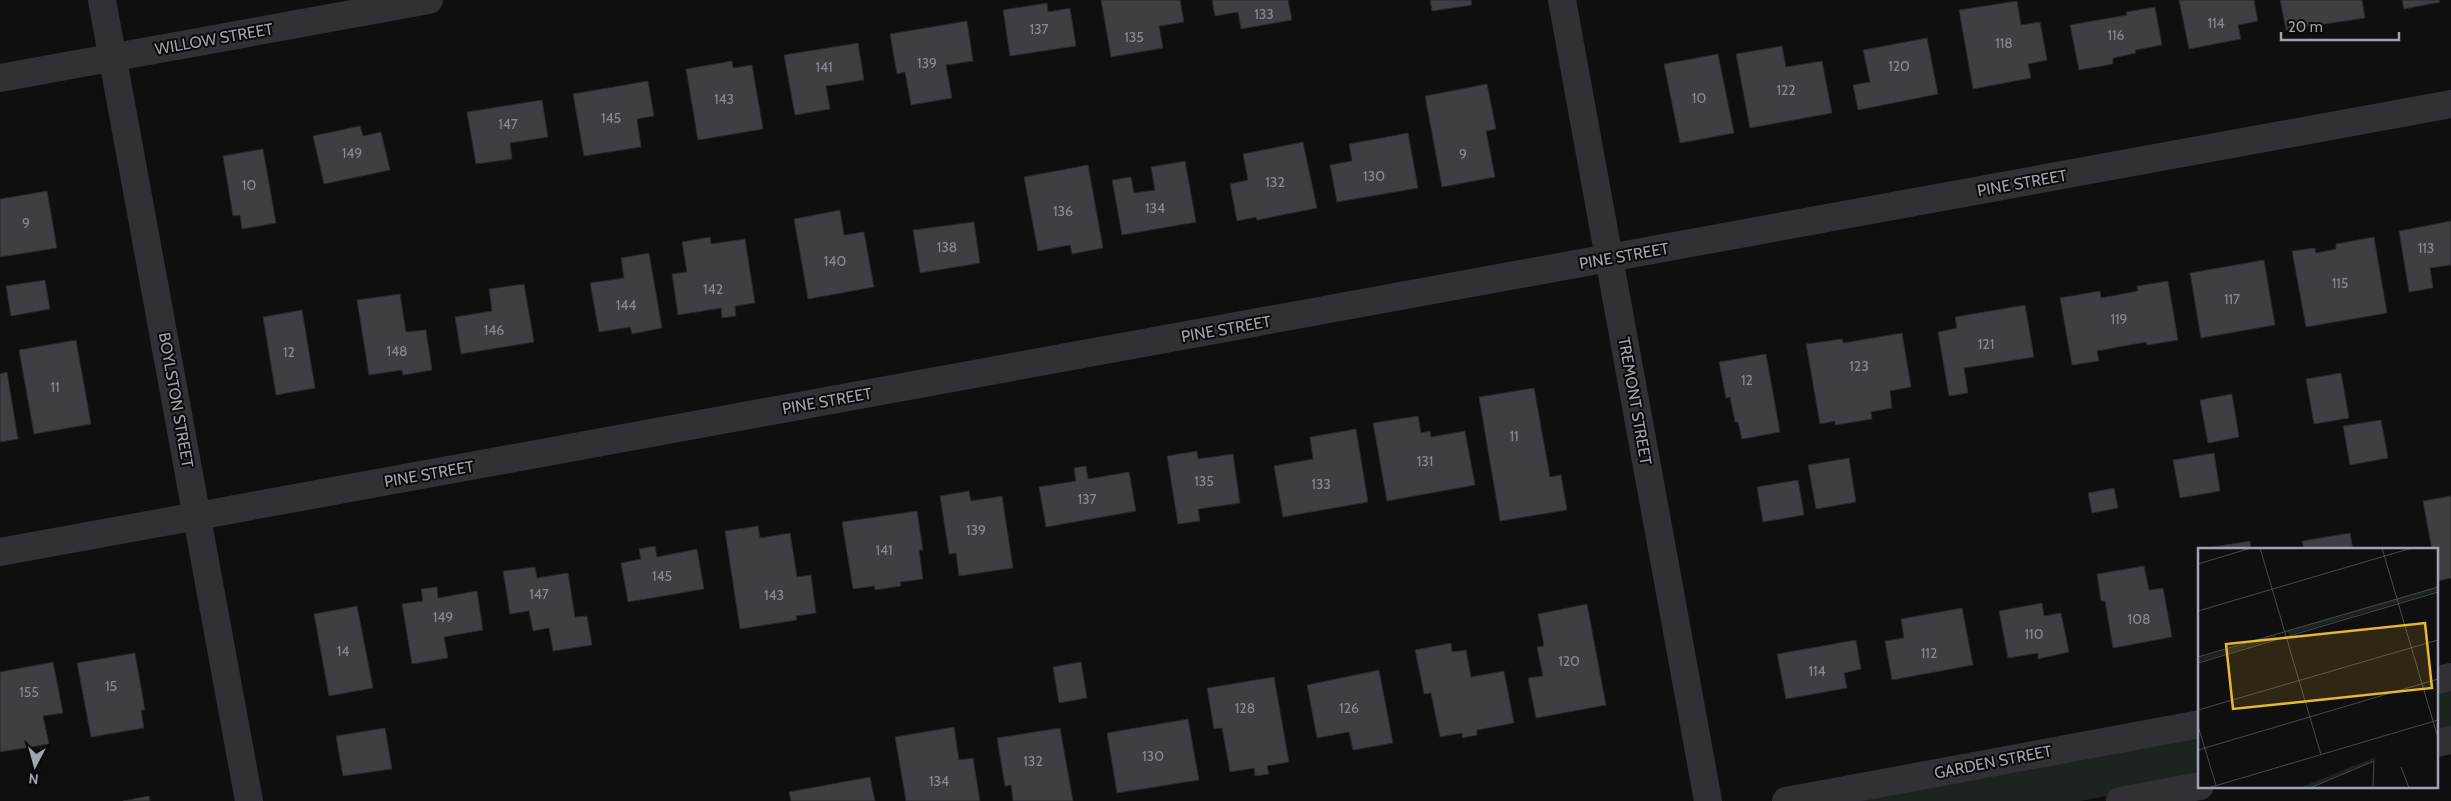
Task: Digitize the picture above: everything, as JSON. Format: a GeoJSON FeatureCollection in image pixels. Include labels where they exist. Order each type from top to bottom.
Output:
{"type":"FeatureCollection","features":[{"type":"Feature","properties":{"kind":"street","name":"BOYLSTON STREET"},"geometry":{"type":"LineString","coordinates":[[102,0],[249,801]]}},
{"type":"Feature","properties":{"kind":"street","name":"WILLOW STREET"},"geometry":{"type":"LineString","coordinates":[[0,78],[429,0]]}},
{"type":"Feature","properties":{"kind":"street","name":"TREMONT STREET"},"geometry":{"type":"LineString","coordinates":[[1562,0],[1708,801]]}},
{"type":"Feature","properties":{"kind":"street","name":"PINE STREET"},"geometry":{"type":"LineString","coordinates":[[0,552],[2451,104]]}},
{"type":"Feature","properties":{"kind":"street"},"geometry":{"type":"LineString","coordinates":[[2438,680],[2451,677]]}},
{"type":"Feature","properties":{"kind":"street","name":"GARDEN STREET"},"geometry":{"type":"LineString","coordinates":[[1786,801],[2198,724]]}},
{"type":"Feature","properties":{"kind":"street"},"geometry":{"type":"LineString","coordinates":[[2438,743],[2451,740]]}},
{"type":"Feature","properties":{"kind":"street"},"geometry":{"type":"LineString","coordinates":[[2120,801],[2198,786]]}},
{"type":"Feature","properties":{"kind":"shaded area"},"geometry":{"type":"Polygon","coordinates":[[[2451,684],[2451,733],[2438,735],[2438,686],[2451,684]]]}},
{"type":"Feature","properties":{"kind":"shaded area"},"geometry":{"type":"Polygon","coordinates":[[[2198,730],[2198,779],[2080,801],[1837,801],[2198,730]]]}},
{"type":"Feature","properties":{"kind":"building"},"geometry":{"type":"Polygon","coordinates":[[[1101,0],[1180,0],[1184,22],[1159,26],[1163,48],[1111,57],[1101,0]]]}},
{"type":"Feature","properties":{"kind":"building"},"geometry":{"type":"Polygon","coordinates":[[[1212,0],[1288,0],[1292,20],[1241,29],[1238,12],[1215,16],[1212,0]]]}},
{"type":"Feature","properties":{"kind":"building"},"geometry":{"type":"Polygon","coordinates":[[[1430,0],[1471,0],[1472,5],[1432,11],[1430,0]]]}},
{"type":"Feature","properties":{"kind":"building"},"geometry":{"type":"Polygon","coordinates":[[[2179,0],[2254,0],[2258,21],[2238,25],[2241,39],[2189,49],[2179,0]]]}},
{"type":"Feature","properties":{"kind":"building"},"geometry":{"type":"Polygon","coordinates":[[[2280,0],[2362,0],[2365,18],[2286,30],[2280,0]]]}},
{"type":"Feature","properties":{"kind":"building"},"geometry":{"type":"Polygon","coordinates":[[[2402,0],[2439,0],[2440,2],[2404,9],[2402,0]]]}},
{"type":"Feature","properties":{"kind":"building"},"geometry":{"type":"Polygon","coordinates":[[[2017,1],[2021,25],[2040,22],[2047,60],[2028,64],[2031,78],[1973,89],[1959,10],[2017,1]]]}},
{"type":"Feature","properties":{"kind":"building"},"geometry":{"type":"Polygon","coordinates":[[[1047,3],[1048,12],[1070,8],[1076,46],[1010,56],[1003,10],[1047,3]]]}},
{"type":"Feature","properties":{"kind":"building"},"geometry":{"type":"Polygon","coordinates":[[[2155,7],[2162,45],[2135,50],[2136,53],[2113,58],[2113,64],[2079,70],[2070,25],[2127,15],[2126,12],[2155,7]]]}},
{"type":"Feature","properties":{"kind":"building"},"geometry":{"type":"Polygon","coordinates":[[[967,21],[973,61],[946,65],[952,98],[911,105],[905,72],[897,74],[890,34],[967,21]]]}},
{"type":"Feature","properties":{"kind":"building"},"geometry":{"type":"Polygon","coordinates":[[[1927,38],[1938,94],[1858,110],[1853,85],[1870,82],[1863,50],[1927,38]]]}},
{"type":"Feature","properties":{"kind":"building"},"geometry":{"type":"Polygon","coordinates":[[[858,43],[864,80],[826,86],[830,109],[795,115],[784,55],[858,43]]]}},
{"type":"Feature","properties":{"kind":"building"},"geometry":{"type":"Polygon","coordinates":[[[1782,46],[1786,67],[1822,61],[1832,113],[1750,128],[1736,54],[1782,46]]]}},
{"type":"Feature","properties":{"kind":"building"},"geometry":{"type":"Polygon","coordinates":[[[1718,54],[1734,133],[1680,143],[1664,64],[1718,54]]]}},
{"type":"Feature","properties":{"kind":"building"},"geometry":{"type":"Polygon","coordinates":[[[732,61],[733,68],[752,65],[763,129],[698,140],[686,69],[732,61]]]}},
{"type":"Feature","properties":{"kind":"building"},"geometry":{"type":"Polygon","coordinates":[[[648,81],[654,116],[637,119],[641,147],[584,156],[573,94],[648,81]]]}},
{"type":"Feature","properties":{"kind":"building"},"geometry":{"type":"Polygon","coordinates":[[[1487,84],[1496,129],[1486,131],[1495,177],[1442,187],[1425,96],[1487,84]]]}},
{"type":"Feature","properties":{"kind":"building"},"geometry":{"type":"Polygon","coordinates":[[[542,100],[548,137],[510,143],[512,159],[476,164],[467,112],[542,100]]]}},
{"type":"Feature","properties":{"kind":"building"},"geometry":{"type":"Polygon","coordinates":[[[360,126],[363,136],[381,132],[390,170],[324,184],[313,136],[360,126]]]}},
{"type":"Feature","properties":{"kind":"building"},"geometry":{"type":"Polygon","coordinates":[[[1408,133],[1418,188],[1337,202],[1330,165],[1352,161],[1349,144],[1408,133]]]}},
{"type":"Feature","properties":{"kind":"building"},"geometry":{"type":"Polygon","coordinates":[[[1303,142],[1317,208],[1257,220],[1256,217],[1237,221],[1230,184],[1248,180],[1243,154],[1303,142]]]}},
{"type":"Feature","properties":{"kind":"building"},"geometry":{"type":"Polygon","coordinates":[[[263,149],[276,223],[242,229],[240,215],[233,216],[223,156],[263,149]]]}},
{"type":"Feature","properties":{"kind":"building"},"geometry":{"type":"Polygon","coordinates":[[[1185,161],[1196,222],[1122,235],[1112,180],[1131,177],[1134,193],[1155,190],[1151,167],[1185,161]]]}},
{"type":"Feature","properties":{"kind":"building"},"geometry":{"type":"Polygon","coordinates":[[[1088,165],[1103,248],[1072,254],[1070,245],[1038,251],[1024,177],[1088,165]]]}},
{"type":"Feature","properties":{"kind":"building"},"geometry":{"type":"Polygon","coordinates":[[[47,191],[57,248],[0,257],[0,199],[47,191]]]}},
{"type":"Feature","properties":{"kind":"building"},"geometry":{"type":"Polygon","coordinates":[[[840,210],[844,235],[864,232],[874,287],[808,299],[794,219],[840,210]]]}},
{"type":"Feature","properties":{"kind":"building"},"geometry":{"type":"Polygon","coordinates":[[[2451,221],[2451,265],[2430,268],[2433,288],[2409,292],[2399,231],[2451,221]]]}},
{"type":"Feature","properties":{"kind":"building"},"geometry":{"type":"Polygon","coordinates":[[[974,222],[980,263],[920,273],[913,230],[974,222]]]}},
{"type":"Feature","properties":{"kind":"building"},"geometry":{"type":"Polygon","coordinates":[[[710,237],[711,244],[745,239],[755,303],[735,306],[736,316],[722,318],[721,308],[678,315],[672,274],[687,272],[682,242],[710,237]]]}},
{"type":"Feature","properties":{"kind":"building"},"geometry":{"type":"Polygon","coordinates":[[[2374,237],[2387,313],[2306,327],[2292,251],[2315,248],[2316,253],[2336,249],[2336,244],[2374,237]]]}},
{"type":"Feature","properties":{"kind":"building"},"geometry":{"type":"Polygon","coordinates":[[[649,253],[662,328],[632,334],[630,327],[599,332],[590,283],[624,278],[621,258],[649,253]]]}},
{"type":"Feature","properties":{"kind":"building"},"geometry":{"type":"Polygon","coordinates":[[[2264,260],[2275,325],[2201,338],[2190,273],[2264,260]]]}},
{"type":"Feature","properties":{"kind":"building"},"geometry":{"type":"Polygon","coordinates":[[[45,280],[50,309],[11,316],[6,286],[45,280]]]}},
{"type":"Feature","properties":{"kind":"building"},"geometry":{"type":"Polygon","coordinates":[[[2168,281],[2178,340],[2147,345],[2146,342],[2097,351],[2099,361],[2072,365],[2060,298],[2100,291],[2101,298],[2138,291],[2137,286],[2168,281]]]}},
{"type":"Feature","properties":{"kind":"building"},"geometry":{"type":"Polygon","coordinates":[[[524,284],[534,342],[461,354],[455,317],[492,311],[489,289],[524,284]]]}},
{"type":"Feature","properties":{"kind":"building"},"geometry":{"type":"Polygon","coordinates":[[[400,294],[406,332],[426,330],[432,370],[403,375],[402,370],[369,375],[357,300],[400,294]]]}},
{"type":"Feature","properties":{"kind":"building"},"geometry":{"type":"Polygon","coordinates":[[[2025,305],[2034,357],[1964,368],[1968,393],[1949,396],[1938,332],[1957,328],[1955,317],[2025,305]]]}},
{"type":"Feature","properties":{"kind":"building"},"geometry":{"type":"Polygon","coordinates":[[[302,310],[315,388],[276,395],[263,317],[302,310]]]}},
{"type":"Feature","properties":{"kind":"building"},"geometry":{"type":"Polygon","coordinates":[[[1902,333],[1911,387],[1890,391],[1892,408],[1871,412],[1872,419],[1835,425],[1835,421],[1820,424],[1806,344],[1842,339],[1843,343],[1902,333]]]}},
{"type":"Feature","properties":{"kind":"building"},"geometry":{"type":"Polygon","coordinates":[[[76,340],[91,424],[34,434],[19,350],[76,340]]]}},
{"type":"Feature","properties":{"kind":"building"},"geometry":{"type":"Polygon","coordinates":[[[1766,354],[1780,432],[1742,439],[1738,422],[1735,422],[1730,397],[1726,398],[1719,362],[1766,354]]]}},
{"type":"Feature","properties":{"kind":"building"},"geometry":{"type":"Polygon","coordinates":[[[7,372],[18,439],[0,442],[0,374],[7,372]]]}},
{"type":"Feature","properties":{"kind":"building"},"geometry":{"type":"Polygon","coordinates":[[[2341,373],[2349,418],[2314,424],[2306,379],[2341,373]]]}},
{"type":"Feature","properties":{"kind":"building"},"geometry":{"type":"Polygon","coordinates":[[[1534,388],[1550,477],[1561,475],[1567,510],[1500,521],[1479,397],[1534,388]]]}},
{"type":"Feature","properties":{"kind":"building"},"geometry":{"type":"Polygon","coordinates":[[[2232,394],[2239,437],[2208,443],[2200,400],[2232,394]]]}},
{"type":"Feature","properties":{"kind":"building"},"geometry":{"type":"Polygon","coordinates":[[[1418,416],[1421,433],[1430,431],[1431,437],[1465,431],[1475,485],[1387,501],[1373,423],[1418,416]]]}},
{"type":"Feature","properties":{"kind":"building"},"geometry":{"type":"Polygon","coordinates":[[[2381,420],[2388,458],[2350,465],[2343,426],[2381,420]]]}},
{"type":"Feature","properties":{"kind":"building"},"geometry":{"type":"Polygon","coordinates":[[[1356,429],[1368,502],[1283,517],[1274,466],[1313,459],[1310,437],[1356,429]]]}},
{"type":"Feature","properties":{"kind":"building"},"geometry":{"type":"Polygon","coordinates":[[[1197,451],[1198,459],[1233,454],[1240,503],[1198,509],[1200,521],[1178,524],[1167,456],[1197,451]]]}},
{"type":"Feature","properties":{"kind":"building"},"geometry":{"type":"Polygon","coordinates":[[[2214,453],[2220,491],[2180,498],[2173,460],[2214,453]]]}},
{"type":"Feature","properties":{"kind":"building"},"geometry":{"type":"Polygon","coordinates":[[[1849,458],[1856,502],[1816,509],[1808,465],[1849,458]]]}},
{"type":"Feature","properties":{"kind":"building"},"geometry":{"type":"Polygon","coordinates":[[[1086,466],[1088,479],[1129,472],[1136,511],[1046,527],[1039,487],[1076,481],[1074,468],[1086,466]]]}},
{"type":"Feature","properties":{"kind":"building"},"geometry":{"type":"Polygon","coordinates":[[[1798,480],[1804,515],[1763,522],[1757,487],[1798,480]]]}},
{"type":"Feature","properties":{"kind":"building"},"geometry":{"type":"Polygon","coordinates":[[[2114,488],[2118,508],[2092,513],[2088,493],[2114,488]]]}},
{"type":"Feature","properties":{"kind":"building"},"geometry":{"type":"Polygon","coordinates":[[[969,491],[971,501],[1002,496],[1013,568],[959,576],[956,553],[949,554],[940,496],[969,491]]]}},
{"type":"Feature","properties":{"kind":"building"},"geometry":{"type":"Polygon","coordinates":[[[2451,496],[2451,578],[2438,581],[2438,548],[2432,548],[2423,501],[2451,496]]]}},
{"type":"Feature","properties":{"kind":"building"},"geometry":{"type":"Polygon","coordinates":[[[917,511],[923,550],[919,550],[923,579],[900,582],[901,586],[875,590],[874,586],[853,589],[842,522],[917,511]]]}},
{"type":"Feature","properties":{"kind":"building"},"geometry":{"type":"Polygon","coordinates":[[[758,526],[760,538],[790,533],[797,577],[811,575],[816,613],[796,616],[797,620],[740,629],[725,531],[758,526]]]}},
{"type":"Feature","properties":{"kind":"building"},"geometry":{"type":"Polygon","coordinates":[[[2350,533],[2353,548],[2304,548],[2302,541],[2350,533]]]}},
{"type":"Feature","properties":{"kind":"building"},"geometry":{"type":"Polygon","coordinates":[[[2250,541],[2251,548],[2208,548],[2250,541]]]}},
{"type":"Feature","properties":{"kind":"building"},"geometry":{"type":"Polygon","coordinates":[[[655,546],[657,557],[697,549],[704,589],[628,602],[621,563],[641,559],[639,549],[655,546]]]}},
{"type":"Feature","properties":{"kind":"building"},"geometry":{"type":"Polygon","coordinates":[[[2144,566],[2149,590],[2163,588],[2172,637],[2113,648],[2105,601],[2101,601],[2097,574],[2144,566]]]}},
{"type":"Feature","properties":{"kind":"building"},"geometry":{"type":"Polygon","coordinates":[[[535,567],[537,578],[568,573],[575,617],[587,616],[592,645],[553,651],[549,628],[533,631],[529,611],[510,614],[503,571],[535,567]]]}},
{"type":"Feature","properties":{"kind":"building"},"geometry":{"type":"Polygon","coordinates":[[[437,587],[438,598],[477,591],[483,630],[444,637],[448,658],[412,664],[402,604],[423,601],[421,589],[437,587]]]}},
{"type":"Feature","properties":{"kind":"building"},"geometry":{"type":"Polygon","coordinates":[[[2042,603],[2044,616],[2061,613],[2069,652],[2038,659],[2038,653],[2008,658],[1999,611],[2042,603]]]}},
{"type":"Feature","properties":{"kind":"building"},"geometry":{"type":"Polygon","coordinates":[[[1587,604],[1606,705],[1536,718],[1528,678],[1543,676],[1537,647],[1544,646],[1538,614],[1587,604]]]}},
{"type":"Feature","properties":{"kind":"building"},"geometry":{"type":"Polygon","coordinates":[[[357,606],[373,688],[329,696],[314,614],[357,606]]]}},
{"type":"Feature","properties":{"kind":"building"},"geometry":{"type":"Polygon","coordinates":[[[1962,608],[1973,665],[1892,680],[1885,641],[1904,638],[1901,619],[1962,608]]]}},
{"type":"Feature","properties":{"kind":"building"},"geometry":{"type":"Polygon","coordinates":[[[1856,640],[1861,669],[1844,673],[1847,688],[1786,699],[1777,654],[1856,640]]]}},
{"type":"Feature","properties":{"kind":"building"},"geometry":{"type":"Polygon","coordinates":[[[1451,643],[1452,652],[1466,650],[1471,677],[1504,671],[1514,723],[1477,730],[1477,735],[1462,738],[1462,733],[1440,737],[1431,693],[1424,694],[1415,650],[1451,643]]]}},
{"type":"Feature","properties":{"kind":"building"},"geometry":{"type":"Polygon","coordinates":[[[135,653],[145,710],[141,710],[144,728],[91,737],[77,663],[135,653]]]}},
{"type":"Feature","properties":{"kind":"building"},"geometry":{"type":"Polygon","coordinates":[[[53,662],[63,713],[43,716],[49,744],[0,752],[0,672],[53,662]]]}},
{"type":"Feature","properties":{"kind":"building"},"geometry":{"type":"Polygon","coordinates":[[[1081,662],[1087,698],[1059,703],[1053,667],[1081,662]]]}},
{"type":"Feature","properties":{"kind":"building"},"geometry":{"type":"Polygon","coordinates":[[[1379,670],[1393,743],[1353,750],[1349,732],[1317,738],[1307,685],[1379,670]]]}},
{"type":"Feature","properties":{"kind":"building"},"geometry":{"type":"Polygon","coordinates":[[[1274,677],[1289,762],[1267,766],[1269,774],[1255,776],[1254,768],[1230,772],[1222,728],[1214,729],[1207,688],[1274,677]]]}},
{"type":"Feature","properties":{"kind":"building"},"geometry":{"type":"Polygon","coordinates":[[[1188,719],[1199,780],[1117,793],[1107,733],[1188,719]]]}},
{"type":"Feature","properties":{"kind":"building"},"geometry":{"type":"Polygon","coordinates":[[[954,727],[959,760],[973,758],[980,801],[906,801],[895,737],[954,727]]]}},
{"type":"Feature","properties":{"kind":"building"},"geometry":{"type":"Polygon","coordinates":[[[385,728],[392,769],[343,776],[336,736],[385,728]]]}},
{"type":"Feature","properties":{"kind":"building"},"geometry":{"type":"Polygon","coordinates":[[[1060,728],[1073,801],[1013,801],[1011,785],[1005,786],[997,738],[1060,728]]]}},
{"type":"Feature","properties":{"kind":"building"},"geometry":{"type":"Polygon","coordinates":[[[870,777],[875,801],[791,801],[789,792],[870,777]]]}},
{"type":"Feature","properties":{"kind":"building"},"geometry":{"type":"Polygon","coordinates":[[[149,796],[150,801],[123,801],[149,796]]]}}]}
